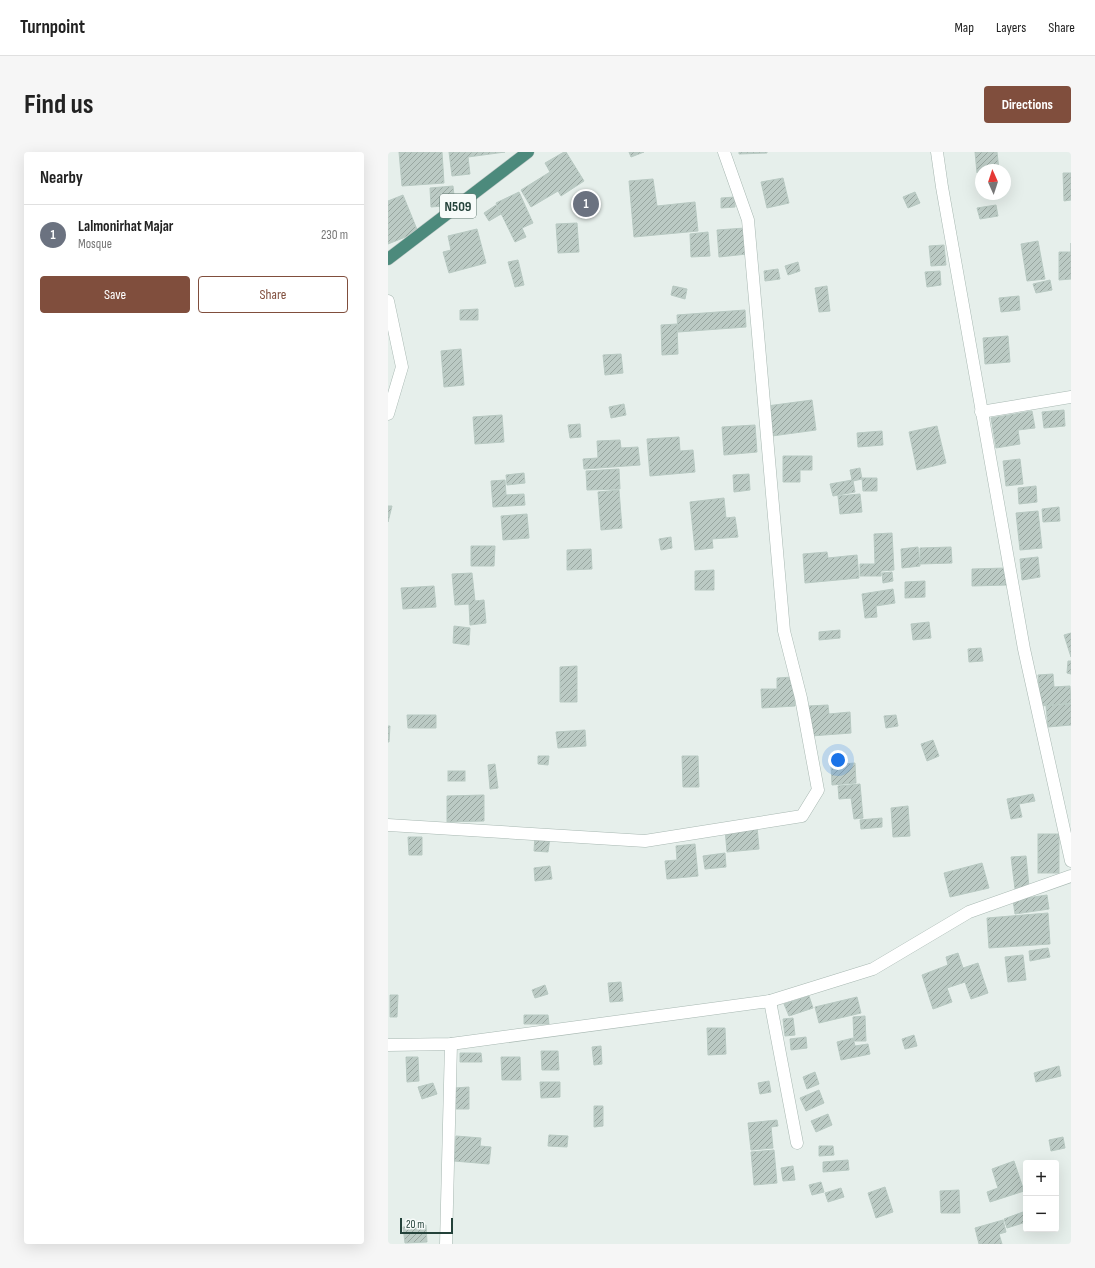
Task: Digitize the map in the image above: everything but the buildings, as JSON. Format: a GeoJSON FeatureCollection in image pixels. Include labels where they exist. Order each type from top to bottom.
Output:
{"type":"FeatureCollection","features":[{"type":"Feature","properties":{"kind":"highway","name":"N509"},"geometry":{"type":"LineString","coordinates":[[388,259],[517,156],[528,152]]}},
{"type":"Feature","properties":{"kind":"street"},"geometry":{"type":"LineString","coordinates":[[388,825],[645,841],[802,816],[818,790],[801,698],[784,631],[748,220],[724,152]]}},
{"type":"Feature","properties":{"kind":"street"},"geometry":{"type":"LineString","coordinates":[[937,152],[981,412],[1024,649],[1071,861]]}},
{"type":"Feature","properties":{"kind":"street"},"geometry":{"type":"LineString","coordinates":[[388,301],[402,367],[388,414]]}},
{"type":"Feature","properties":{"kind":"street"},"geometry":{"type":"LineString","coordinates":[[981,412],[1071,397]]}},
{"type":"Feature","properties":{"kind":"street"},"geometry":{"type":"LineString","coordinates":[[388,1045],[451,1044],[770,1001],[873,969],[969,912],[1071,876]]}},
{"type":"Feature","properties":{"kind":"street"},"geometry":{"type":"LineString","coordinates":[[770,1001],[796,1143]]}},
{"type":"Feature","properties":{"kind":"street"},"geometry":{"type":"LineString","coordinates":[[446,1244],[451,1044]]}},
{"type":"Feature","properties":{"kind":"place","name":"Lalmonirhat Majar"},"geometry":{"type":"Point","coordinates":[586,204]}}]}
